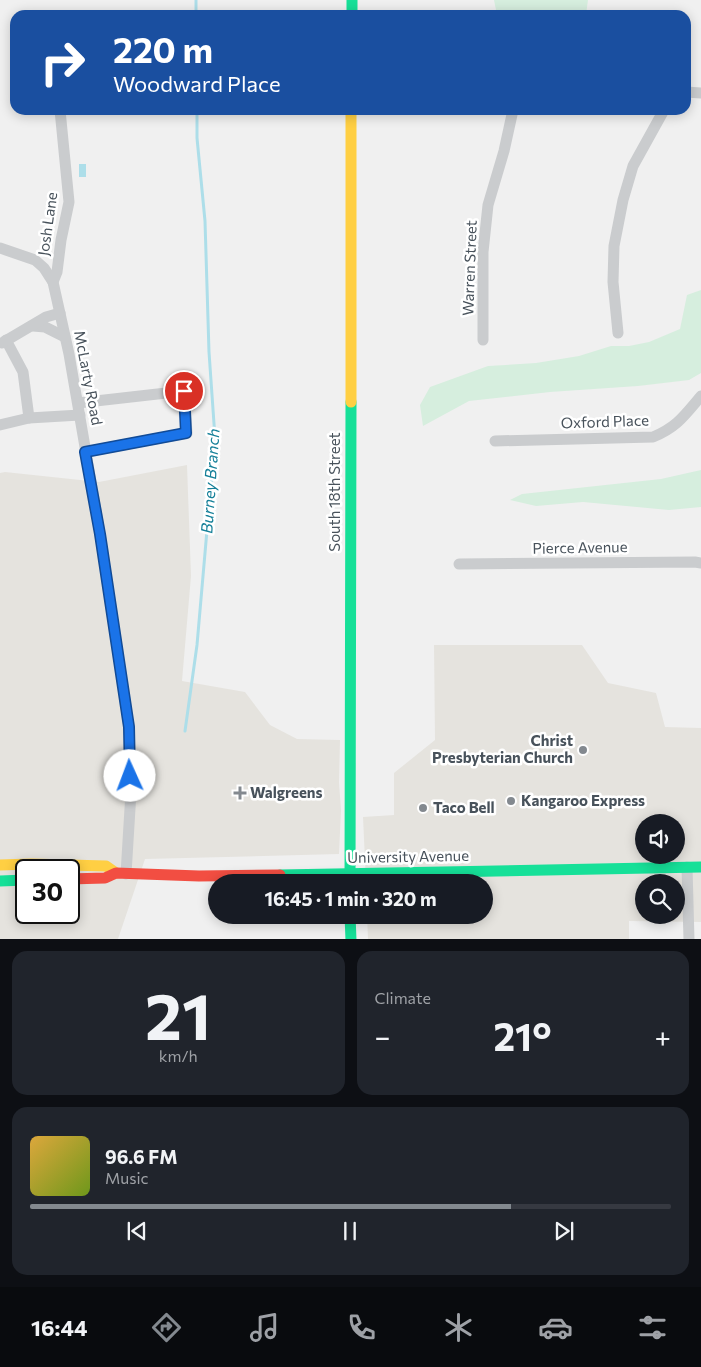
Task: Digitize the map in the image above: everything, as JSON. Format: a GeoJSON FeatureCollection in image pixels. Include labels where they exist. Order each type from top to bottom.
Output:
{"type":"FeatureCollection","features":[{"type":"Feature","properties":{"kind":"street","name":"Josh Lane"},"geometry":{"type":"LineString","coordinates":[[53,282],[57,272],[69,202],[60,115]]}},
{"type":"Feature","properties":{"kind":"street","name":"South 18th Street"},"geometry":{"type":"LineString","coordinates":[[350,874],[351,115]]}},
{"type":"Feature","properties":{"kind":"street","name":"Warren Street"},"geometry":{"type":"LineString","coordinates":[[483,340],[482,252],[488,205],[504,151],[512,115]]}},
{"type":"Feature","properties":{"kind":"street"},"geometry":{"type":"LineString","coordinates":[[618,333],[613,282],[614,246],[623,200],[633,166],[661,115]]}},
{"type":"Feature","properties":{"kind":"street","name":"McLarty Road"},"geometry":{"type":"LineString","coordinates":[[0,248],[35,260],[44,268],[53,282],[79,409],[129,727],[131,792],[121,874]]}},
{"type":"Feature","properties":{"kind":"street"},"geometry":{"type":"LineString","coordinates":[[29,418],[23,372],[3,342],[46,318],[60,314]]}},
{"type":"Feature","properties":{"kind":"street"},"geometry":{"type":"LineString","coordinates":[[33,326],[45,327],[65,337]]}},
{"type":"Feature","properties":{"kind":"street"},"geometry":{"type":"LineString","coordinates":[[0,425],[29,418],[184,391],[186,433],[85,452]]}},
{"type":"Feature","properties":{"kind":"street","name":"Oxford Place"},"geometry":{"type":"LineString","coordinates":[[495,441],[652,437],[668,431],[679,423],[701,396]]}},
{"type":"Feature","properties":{"kind":"street","name":"Pierce Avenue"},"geometry":{"type":"LineString","coordinates":[[459,564],[701,563]]}},
{"type":"Feature","properties":{"kind":"street","name":"University Avenue"},"geometry":{"type":"LineString","coordinates":[[0,865],[106,866],[121,874]]}},
{"type":"Feature","properties":{"kind":"street"},"geometry":{"type":"LineString","coordinates":[[687,867],[689,939]]}},
{"type":"Feature","properties":{"kind":"street","name":"University Avenue"},"geometry":{"type":"LineString","coordinates":[[473,874],[701,867]]}},
{"type":"Feature","properties":{"kind":"street","name":"University Avenue"},"geometry":{"type":"LineString","coordinates":[[80,879],[105,878],[121,874],[208,876]]}},
{"type":"Feature","properties":{"kind":"street"},"geometry":{"type":"LineString","coordinates":[[0,881],[15,880]]}},
{"type":"Feature","properties":{"kind":"street"},"geometry":{"type":"LineString","coordinates":[[350,924],[350,939]]}},
{"type":"Feature","properties":{"kind":"shaded area"},"geometry":{"type":"Polygon","coordinates":[[[187,465],[191,576],[182,681],[245,692],[270,725],[297,739],[340,740],[339,783],[341,810],[339,854],[145,859],[118,939],[0,939],[0,473],[99,482],[187,465]]]}},
{"type":"Feature","properties":{"kind":"shaded area"},"geometry":{"type":"Polygon","coordinates":[[[434,645],[582,645],[608,683],[656,693],[665,727],[701,728],[701,922],[685,922],[685,874],[635,874],[635,921],[629,921],[629,939],[368,939],[367,924],[493,924],[493,874],[366,874],[363,817],[394,815],[394,773],[435,740],[434,645]]]}},
{"type":"Feature","properties":{"kind":"green space"},"geometry":{"type":"Polygon","coordinates":[[[494,0],[588,0],[587,10],[496,10],[494,0]]]}},
{"type":"Feature","properties":{"kind":"green space"},"geometry":{"type":"Polygon","coordinates":[[[701,290],[701,373],[689,380],[469,401],[423,426],[420,405],[430,387],[488,366],[536,363],[579,356],[611,346],[629,346],[649,342],[680,329],[687,295],[701,290]]]}},
{"type":"Feature","properties":{"kind":"green space"},"geometry":{"type":"Polygon","coordinates":[[[701,470],[701,507],[669,510],[583,502],[536,506],[510,500],[522,494],[661,479],[701,470]]]}},
{"type":"Feature","properties":{"kind":"water"},"geometry":{"type":"Polygon","coordinates":[[[79,164],[86,164],[86,177],[79,177],[79,164]]]}},
{"type":"Feature","properties":{"kind":"waterway","name":"Burney Branch"},"geometry":{"type":"LineString","coordinates":[[196,0],[196,10]]}},
{"type":"Feature","properties":{"kind":"waterway","name":"Burney Branch"},"geometry":{"type":"LineString","coordinates":[[185,731],[197,645],[215,438],[209,352],[205,221],[197,138],[197,115]]}},
{"type":"Feature","properties":{"kind":"traffic: fast"},"geometry":{"type":"LineString","coordinates":[[352,0],[352,10]]}},
{"type":"Feature","properties":{"kind":"traffic: fast"},"geometry":{"type":"LineString","coordinates":[[350,874],[351,402]]}},
{"type":"Feature","properties":{"kind":"traffic: fast"},"geometry":{"type":"LineString","coordinates":[[333,874],[701,867]]}},
{"type":"Feature","properties":{"kind":"traffic: fast"},"geometry":{"type":"LineString","coordinates":[[0,881],[15,880]]}},
{"type":"Feature","properties":{"kind":"traffic: fast"},"geometry":{"type":"LineString","coordinates":[[350,924],[351,939]]}},
{"type":"Feature","properties":{"kind":"traffic: slow"},"geometry":{"type":"LineString","coordinates":[[351,115],[351,402]]}},
{"type":"Feature","properties":{"kind":"traffic: slow"},"geometry":{"type":"LineString","coordinates":[[0,865],[106,866],[116,873]]}},
{"type":"Feature","properties":{"kind":"traffic: jam"},"geometry":{"type":"LineString","coordinates":[[80,879],[105,878],[116,873],[208,876]]}},
{"type":"Feature","properties":{"kind":"place","name":"Christ Presbyterian Church"},"geometry":{"type":"Point","coordinates":[583,750]}},
{"type":"Feature","properties":{"kind":"place","name":"Walgreens"},"geometry":{"type":"Point","coordinates":[240,793]}},
{"type":"Feature","properties":{"kind":"place","name":"Kangaroo Express"},"geometry":{"type":"Point","coordinates":[511,801]}},
{"type":"Feature","properties":{"kind":"place","name":"Taco Bell"},"geometry":{"type":"Point","coordinates":[423,808]}},
{"type":"Feature","properties":{"kind":"route"},"geometry":{"type":"LineString","coordinates":[[130,776],[129,727],[100,534],[85,452],[186,433],[184,391]]}}]}
